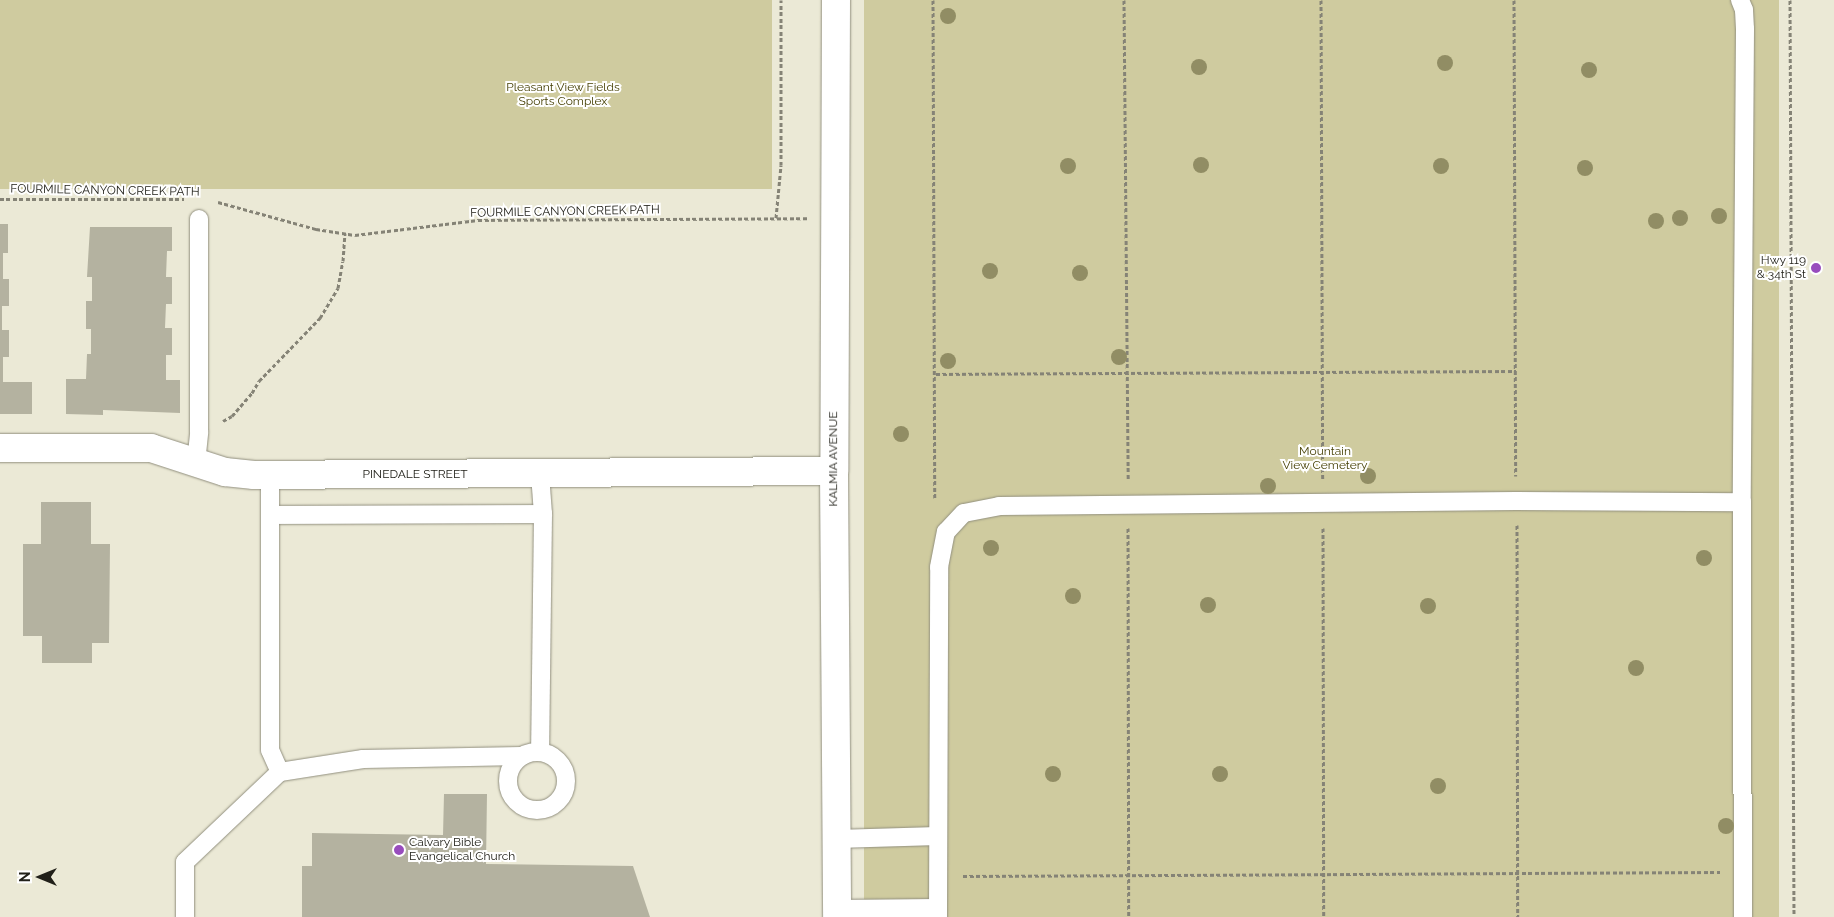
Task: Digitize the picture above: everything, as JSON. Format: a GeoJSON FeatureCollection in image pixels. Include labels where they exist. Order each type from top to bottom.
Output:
{"type":"FeatureCollection","features":[{"type":"Feature","properties":{"kind":"street","name":"KALMIA AVENUE"},"geometry":{"type":"LineString","coordinates":[[836,0],[834,471],[837,913]]}},
{"type":"Feature","properties":{"kind":"street","name":"PINEDALE STREET"},"geometry":{"type":"LineString","coordinates":[[0,448],[151,448],[225,472],[270,475],[834,471]]}},
{"type":"Feature","properties":{"kind":"lane"},"geometry":{"type":"LineString","coordinates":[[1740,0],[1744,10],[1745,29],[1742,502],[1743,917]]}},
{"type":"Feature","properties":{"kind":"lane"},"geometry":{"type":"LineString","coordinates":[[196,463],[199,432],[199,219]]}},
{"type":"Feature","properties":{"kind":"lane"},"geometry":{"type":"LineString","coordinates":[[540,474],[542,514],[540,751]]}},
{"type":"Feature","properties":{"kind":"lane"},"geometry":{"type":"LineString","coordinates":[[270,475],[270,750],[280,772]]}},
{"type":"Feature","properties":{"kind":"lane"},"geometry":{"type":"LineString","coordinates":[[837,913],[938,913],[939,567],[946,532],[964,513],[999,506],[1516,501],[1742,502]]}},
{"type":"Feature","properties":{"kind":"lane"},"geometry":{"type":"LineString","coordinates":[[271,515],[542,514]]}},
{"type":"Feature","properties":{"kind":"lane"},"geometry":{"type":"LineString","coordinates":[[185,917],[185,862],[280,772],[363,759],[522,756],[540,751],[557,759],[566,776],[563,795],[556,804],[547,809],[535,811],[525,808],[515,801],[509,792],[507,781],[509,771],[522,756]]}},
{"type":"Feature","properties":{"kind":"lane"},"geometry":{"type":"LineString","coordinates":[[836,839],[938,836]]}},
{"type":"Feature","properties":{"kind":"path"},"geometry":{"type":"LineString","coordinates":[[776,218],[781,165],[781,0]]}},
{"type":"Feature","properties":{"kind":"path"},"geometry":{"type":"LineString","coordinates":[[933,0],[935,498]]}},
{"type":"Feature","properties":{"kind":"path"},"geometry":{"type":"LineString","coordinates":[[1124,0],[1128,373],[1129,917]]}},
{"type":"Feature","properties":{"kind":"path"},"geometry":{"type":"LineString","coordinates":[[1322,0],[1324,917]]}},
{"type":"Feature","properties":{"kind":"path"},"geometry":{"type":"LineString","coordinates":[[1514,0],[1518,917]]}},
{"type":"Feature","properties":{"kind":"path"},"geometry":{"type":"LineString","coordinates":[[1790,0],[1794,917]]}},
{"type":"Feature","properties":{"kind":"path","name":"FOURMILE CANYON CREEK PATH"},"geometry":{"type":"LineString","coordinates":[[0,199],[192,199]]}},
{"type":"Feature","properties":{"kind":"path","name":"FOURMILE CANYON CREEK PATH"},"geometry":{"type":"LineString","coordinates":[[211,201],[229,204],[316,229],[355,235],[478,220],[834,218]]}},
{"type":"Feature","properties":{"kind":"path"},"geometry":{"type":"LineString","coordinates":[[199,432],[232,416],[252,393],[259,380],[320,318],[338,288],[346,234]]}},
{"type":"Feature","properties":{"kind":"path"},"geometry":{"type":"LineString","coordinates":[[936,374],[1516,371]]}},
{"type":"Feature","properties":{"kind":"path"},"geometry":{"type":"LineString","coordinates":[[938,876],[1743,872]]}},
{"type":"Feature","properties":{"kind":"green space","name":"Pleasant View Fields Sports Complex"},"geometry":{"type":"Polygon","coordinates":[[[0,0],[772,0],[772,189],[0,189],[0,0]]]}},
{"type":"Feature","properties":{"kind":"green space","name":"Mountain View Cemetery"},"geometry":{"type":"Polygon","coordinates":[[[864,0],[1779,0],[1779,917],[864,917],[864,0]]]}},
{"type":"Feature","properties":{"kind":"building"},"geometry":{"type":"Polygon","coordinates":[[[0,224],[8,224],[8,253],[3,253],[3,279],[9,279],[9,306],[2,306],[2,330],[9,330],[9,357],[3,357],[3,382],[32,382],[32,414],[0,414],[0,224]]]}},
{"type":"Feature","properties":{"kind":"building"},"geometry":{"type":"Polygon","coordinates":[[[90,227],[172,227],[172,251],[167,251],[166,277],[172,277],[172,304],[166,304],[165,328],[172,328],[172,355],[166,355],[166,380],[180,380],[180,413],[103,410],[103,415],[66,414],[66,379],[86,379],[87,354],[91,354],[91,329],[86,329],[86,301],[92,301],[92,277],[87,277],[90,227]]]}},
{"type":"Feature","properties":{"kind":"building"},"geometry":{"type":"Polygon","coordinates":[[[41,502],[91,502],[91,544],[110,544],[109,643],[92,643],[92,663],[42,663],[42,636],[23,636],[23,544],[41,544],[41,502]]]}},
{"type":"Feature","properties":{"kind":"building","name":"Calvary Bible Evangelical Church"},"geometry":{"type":"Polygon","coordinates":[[[444,794],[487,794],[486,864],[633,866],[650,917],[302,917],[302,866],[312,866],[312,833],[443,835],[444,794]]]}},
{"type":"Feature","properties":{"kind":"place","name":"Hwy 119 & 34th St"},"geometry":{"type":"Point","coordinates":[1816,268]}},
{"type":"Feature","properties":{"kind":"place","name":"Calvary Bible Evangelical Church"},"geometry":{"type":"Point","coordinates":[399,850]}}]}
